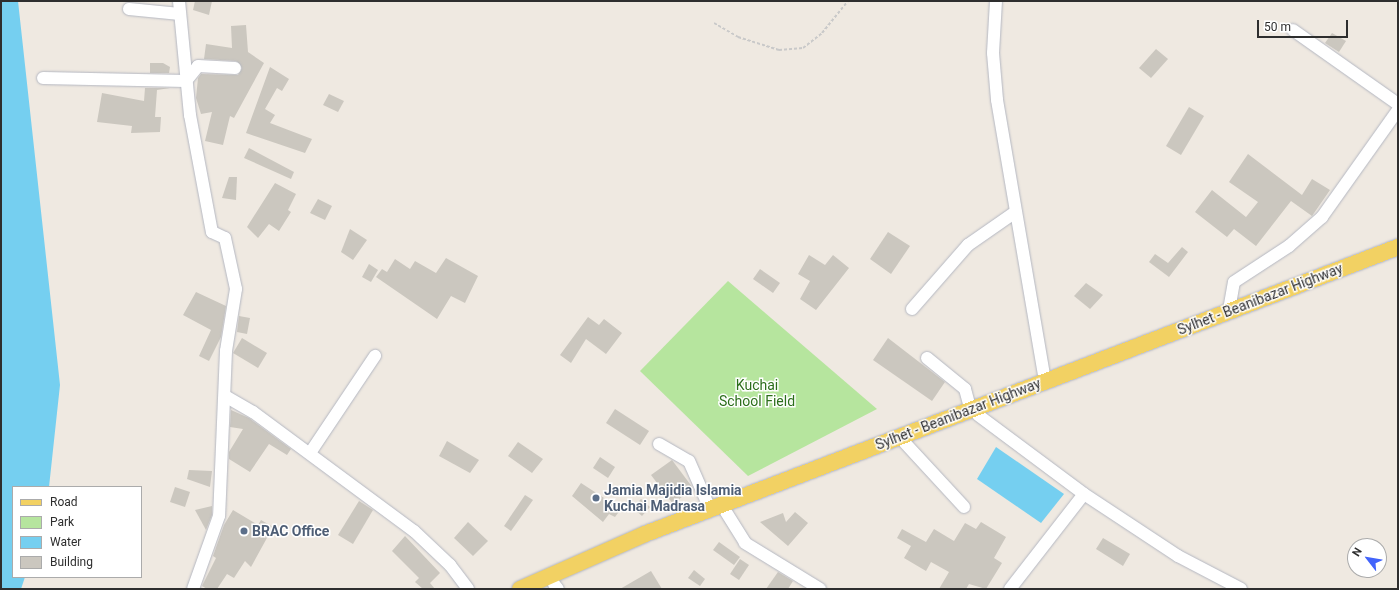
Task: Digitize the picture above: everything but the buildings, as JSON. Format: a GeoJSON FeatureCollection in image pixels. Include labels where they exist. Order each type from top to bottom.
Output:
{"type":"FeatureCollection","features":[{"type":"Feature","properties":{"kind":"main road","name":"Sylhet - Beanibazar Highway"},"geometry":{"type":"LineString","coordinates":[[551,587],[726,512],[905,443],[1045,381],[1398,247]]}},
{"type":"Feature","properties":{"kind":"main road","name":"Sylhet - Beanibazar Highway"},"geometry":{"type":"LineString","coordinates":[[520,589],[710,509],[1398,256]]}},
{"type":"Feature","properties":{"kind":"street"},"geometry":{"type":"LineString","coordinates":[[179,1],[186,81],[212,232],[225,238],[236,289],[229,322],[219,516],[192,589]]}},
{"type":"Feature","properties":{"kind":"street"},"geometry":{"type":"LineString","coordinates":[[996,1],[993,52],[997,100],[1014,213],[1045,381]]}},
{"type":"Feature","properties":{"kind":"street"},"geometry":{"type":"LineString","coordinates":[[129,9],[180,14]]}},
{"type":"Feature","properties":{"kind":"street"},"geometry":{"type":"LineString","coordinates":[[1293,30],[1398,104]]}},
{"type":"Feature","properties":{"kind":"street"},"geometry":{"type":"LineString","coordinates":[[186,81],[198,66],[235,68]]}},
{"type":"Feature","properties":{"kind":"street"},"geometry":{"type":"LineString","coordinates":[[43,78],[186,81]]}},
{"type":"Feature","properties":{"kind":"street"},"geometry":{"type":"LineString","coordinates":[[1229,310],[1234,282],[1289,246],[1322,217],[1398,110]]}},
{"type":"Feature","properties":{"kind":"street"},"geometry":{"type":"LineString","coordinates":[[912,309],[968,245],[1014,213]]}},
{"type":"Feature","properties":{"kind":"street"},"geometry":{"type":"LineString","coordinates":[[310,453],[375,356]]}},
{"type":"Feature","properties":{"kind":"street"},"geometry":{"type":"LineString","coordinates":[[927,358],[965,389],[974,412],[1084,494],[1178,556],[1241,589]]}},
{"type":"Feature","properties":{"kind":"street"},"geometry":{"type":"LineString","coordinates":[[225,396],[310,453],[414,531],[450,565],[468,589]]}},
{"type":"Feature","properties":{"kind":"street"},"geometry":{"type":"LineString","coordinates":[[905,443],[964,507]]}},
{"type":"Feature","properties":{"kind":"street"},"geometry":{"type":"LineString","coordinates":[[659,444],[689,461],[710,509]]}},
{"type":"Feature","properties":{"kind":"street"},"geometry":{"type":"LineString","coordinates":[[1010,589],[1084,494]]}},
{"type":"Feature","properties":{"kind":"street"},"geometry":{"type":"LineString","coordinates":[[726,512],[745,542],[820,589]]}},
{"type":"Feature","properties":{"kind":"path"},"geometry":{"type":"LineString","coordinates":[[714,23],[738,37],[778,50],[803,48],[822,33],[848,1]]}},
{"type":"Feature","properties":{"kind":"green space","name":"Kuchai School Field"},"geometry":{"type":"Polygon","coordinates":[[[728,281],[877,409],[748,476],[640,371],[728,281]]]}},
{"type":"Feature","properties":{"kind":"water"},"geometry":{"type":"Polygon","coordinates":[[[1,1],[18,1],[60,385],[49,486],[12,486],[12,578],[25,578],[21,589],[1,589],[1,1]]]}},
{"type":"Feature","properties":{"kind":"water"},"geometry":{"type":"Polygon","coordinates":[[[996,447],[1064,494],[1041,523],[977,479],[996,447]]]}},
{"type":"Feature","properties":{"kind":"place","name":"Jamia Majidia Islamia Kuchai Madrasa"},"geometry":{"type":"Point","coordinates":[596,498]}},
{"type":"Feature","properties":{"kind":"place","name":"BRAC Office"},"geometry":{"type":"Point","coordinates":[244,531]}}]}
